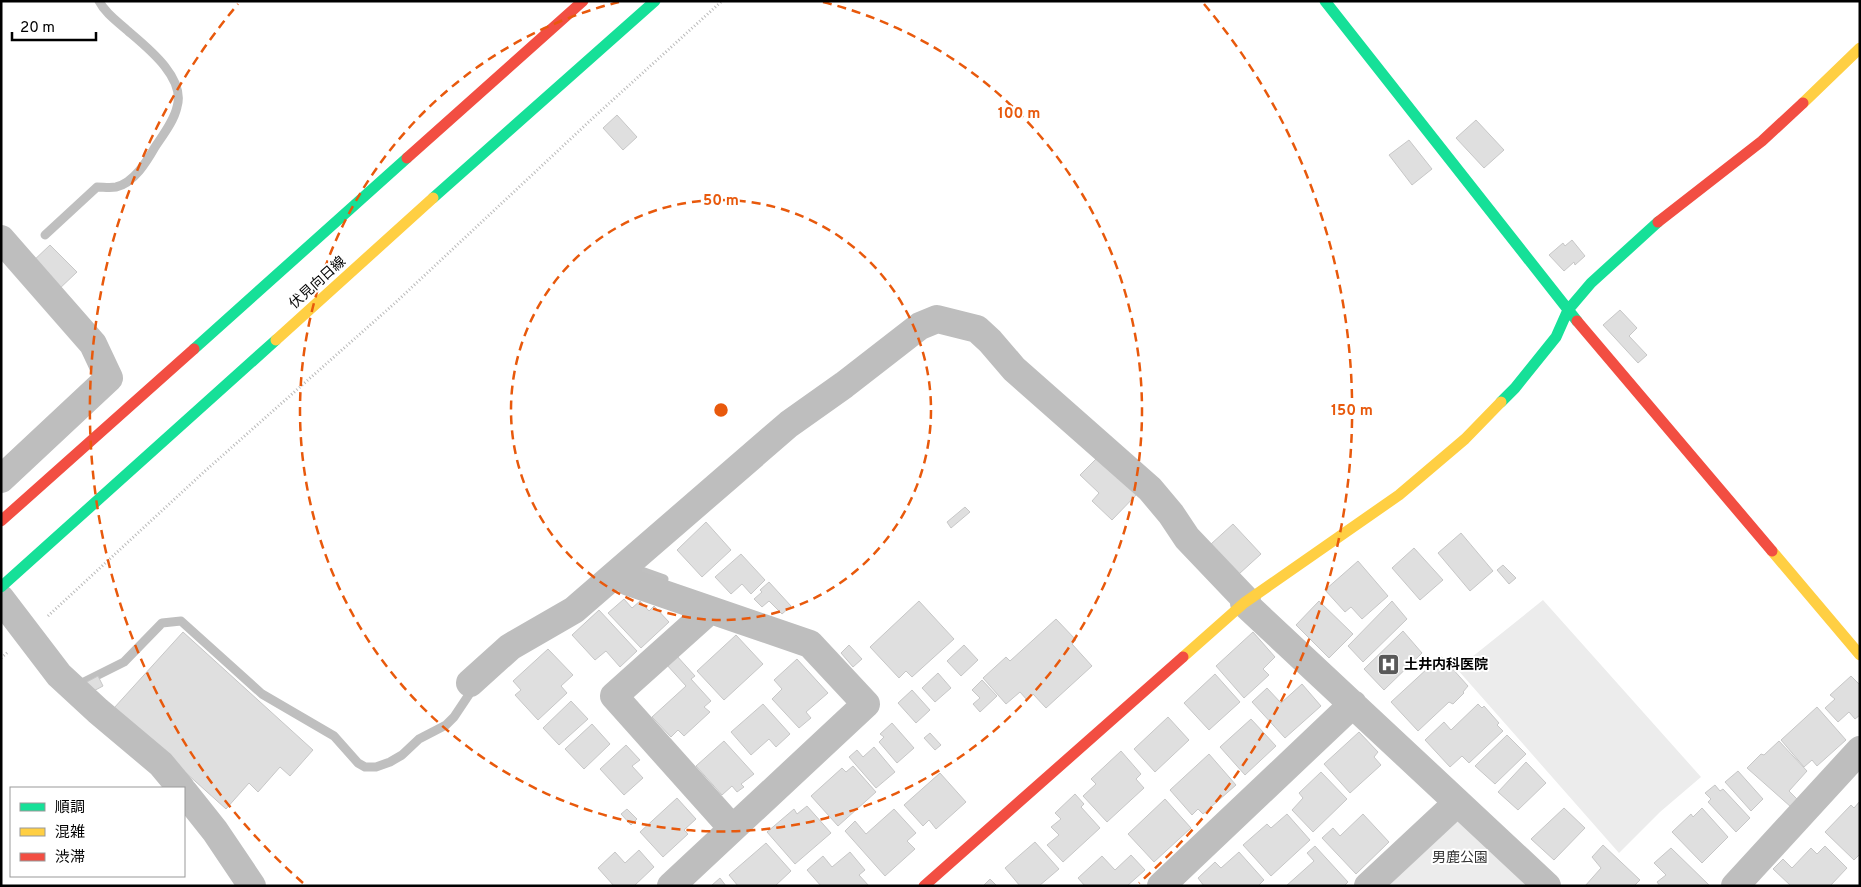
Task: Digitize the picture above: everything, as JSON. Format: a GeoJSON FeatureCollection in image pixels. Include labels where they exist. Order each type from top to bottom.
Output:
{"type":"FeatureCollection","features":[{"type":"Feature","properties":{"kind":"street"},"geometry":{"type":"LineString","coordinates":[[1,521],[583,1]]}},
{"type":"Feature","properties":{"kind":"street","name":"伏見向日線"},"geometry":{"type":"LineString","coordinates":[[1,586],[655,1]]}},
{"type":"Feature","properties":{"kind":"street"},"geometry":{"type":"LineString","coordinates":[[1325,1],[1568,310],[1860,655]]}},
{"type":"Feature","properties":{"kind":"street"},"geometry":{"type":"LineString","coordinates":[[924,886],[1246,602],[1399,495],[1465,439],[1521,381],[1556,337],[1568,310],[1591,283],[1650,229],[1762,141],[1860,48]]}},
{"type":"Feature","properties":{"kind":"street"},"geometry":{"type":"LineString","coordinates":[[1,239],[93,344],[109,378],[1,479]]}},
{"type":"Feature","properties":{"kind":"street"},"geometry":{"type":"LineString","coordinates":[[470,683],[510,646],[574,610],[789,424],[844,385],[920,326],[937,319],[977,329],[1014,369],[1150,489],[1171,514],[1186,538],[1246,602],[1547,886]]}},
{"type":"Feature","properties":{"kind":"street"},"geometry":{"type":"LineString","coordinates":[[629,582],[810,644],[866,704],[671,886]]}},
{"type":"Feature","properties":{"kind":"street"},"geometry":{"type":"LineString","coordinates":[[1,599],[9,607],[59,675],[161,764],[180,787]]}},
{"type":"Feature","properties":{"kind":"street"},"geometry":{"type":"LineString","coordinates":[[710,610],[614,696],[732,828]]}},
{"type":"Feature","properties":{"kind":"street"},"geometry":{"type":"LineString","coordinates":[[1161,886],[1352,704]]}},
{"type":"Feature","properties":{"kind":"street"},"geometry":{"type":"LineString","coordinates":[[1735,886],[1860,750]]}},
{"type":"Feature","properties":{"kind":"street"},"geometry":{"type":"LineString","coordinates":[[185,793],[215,830],[252,886]]}},
{"type":"Feature","properties":{"kind":"street"},"geometry":{"type":"LineString","coordinates":[[1368,886],[1457,803]]}},
{"type":"Feature","properties":{"kind":"path"},"geometry":{"type":"LineString","coordinates":[[1,658],[205,471],[395,302],[722,1]]}},
{"type":"Feature","properties":{"kind":"green space"},"geometry":{"type":"Polygon","coordinates":[[[1543,600],[1701,777],[1660,812],[1619,853],[1457,669],[1543,600]]]}},
{"type":"Feature","properties":{"kind":"green space","name":"男鹿公園"},"geometry":{"type":"Polygon","coordinates":[[[1455,820],[1466,823],[1534,886],[1388,886],[1455,820]]]}},
{"type":"Feature","properties":{"kind":"building"},"geometry":{"type":"Polygon","coordinates":[[[617,115],[637,137],[623,150],[603,128],[617,115]]]}},
{"type":"Feature","properties":{"kind":"building"},"geometry":{"type":"Polygon","coordinates":[[[1476,120],[1504,150],[1484,168],[1456,138],[1476,120]]]}},
{"type":"Feature","properties":{"kind":"building"},"geometry":{"type":"Polygon","coordinates":[[[1409,140],[1432,169],[1412,185],[1389,155],[1409,140]]]}},
{"type":"Feature","properties":{"kind":"building"},"geometry":{"type":"Polygon","coordinates":[[[1572,240],[1585,256],[1575,265],[1574,262],[1564,271],[1549,255],[1563,243],[1565,246],[1572,240]]]}},
{"type":"Feature","properties":{"kind":"building"},"geometry":{"type":"Polygon","coordinates":[[[50,245],[77,272],[57,291],[31,263],[50,245]]]}},
{"type":"Feature","properties":{"kind":"building"},"geometry":{"type":"Polygon","coordinates":[[[1620,310],[1637,328],[1629,336],[1647,355],[1638,363],[1603,325],[1620,310]]]}},
{"type":"Feature","properties":{"kind":"building"},"geometry":{"type":"Polygon","coordinates":[[[1101,454],[1139,492],[1112,520],[1092,501],[1099,493],[1080,475],[1101,454]]]}},
{"type":"Feature","properties":{"kind":"building"},"geometry":{"type":"Polygon","coordinates":[[[965,507],[970,512],[951,528],[947,522],[965,507]]]}},
{"type":"Feature","properties":{"kind":"building"},"geometry":{"type":"Polygon","coordinates":[[[706,522],[731,550],[702,577],[677,550],[706,522]]]}},
{"type":"Feature","properties":{"kind":"building"},"geometry":{"type":"Polygon","coordinates":[[[1233,524],[1261,554],[1239,574],[1211,544],[1233,524]]]}},
{"type":"Feature","properties":{"kind":"building"},"geometry":{"type":"Polygon","coordinates":[[[1461,533],[1493,571],[1470,591],[1438,553],[1461,533]]]}},
{"type":"Feature","properties":{"kind":"building"},"geometry":{"type":"Polygon","coordinates":[[[1414,548],[1443,580],[1420,600],[1392,568],[1414,548]]]}},
{"type":"Feature","properties":{"kind":"building"},"geometry":{"type":"Polygon","coordinates":[[[741,554],[765,580],[751,594],[742,584],[731,594],[715,577],[741,554]]]}},
{"type":"Feature","properties":{"kind":"building"},"geometry":{"type":"Polygon","coordinates":[[[1358,561],[1388,596],[1362,619],[1351,607],[1345,612],[1325,590],[1358,561]]]}},
{"type":"Feature","properties":{"kind":"building"},"geometry":{"type":"Polygon","coordinates":[[[1503,565],[1516,578],[1509,584],[1497,570],[1503,565]]]}},
{"type":"Feature","properties":{"kind":"building"},"geometry":{"type":"Polygon","coordinates":[[[769,582],[791,606],[782,614],[769,601],[762,607],[754,599],[769,582]]]}},
{"type":"Feature","properties":{"kind":"building"},"geometry":{"type":"Polygon","coordinates":[[[624,599],[632,608],[640,601],[649,611],[654,606],[669,622],[641,648],[608,613],[624,599]]]}},
{"type":"Feature","properties":{"kind":"building"},"geometry":{"type":"Polygon","coordinates":[[[919,601],[954,639],[912,677],[906,671],[899,678],[870,647],[919,601]]]}},
{"type":"Feature","properties":{"kind":"building"},"geometry":{"type":"Polygon","coordinates":[[[1319,601],[1353,634],[1329,658],[1296,625],[1319,601]]]}},
{"type":"Feature","properties":{"kind":"building"},"geometry":{"type":"Polygon","coordinates":[[[1392,601],[1407,619],[1363,662],[1348,646],[1392,601]]]}},
{"type":"Feature","properties":{"kind":"building"},"geometry":{"type":"Polygon","coordinates":[[[599,610],[637,651],[620,667],[606,651],[595,660],[572,635],[599,610]]]}},
{"type":"Feature","properties":{"kind":"building"},"geometry":{"type":"Polygon","coordinates":[[[1056,619],[1076,640],[1072,644],[1092,666],[1046,708],[1033,694],[1027,700],[1020,692],[1006,704],[983,678],[1006,657],[1010,661],[1056,619]]]}},
{"type":"Feature","properties":{"kind":"building"},"geometry":{"type":"Polygon","coordinates":[[[1403,631],[1422,653],[1384,690],[1364,669],[1403,631]]]}},
{"type":"Feature","properties":{"kind":"building"},"geometry":{"type":"Polygon","coordinates":[[[183,632],[313,750],[290,776],[280,767],[258,792],[249,783],[226,809],[114,708],[183,632]]]}},
{"type":"Feature","properties":{"kind":"building"},"geometry":{"type":"Polygon","coordinates":[[[1253,632],[1275,657],[1263,669],[1269,675],[1244,698],[1216,666],[1253,632]]]}},
{"type":"Feature","properties":{"kind":"building"},"geometry":{"type":"Polygon","coordinates":[[[736,635],[763,664],[724,700],[697,671],[736,635]]]}},
{"type":"Feature","properties":{"kind":"building"},"geometry":{"type":"Polygon","coordinates":[[[849,645],[862,659],[853,667],[841,653],[849,645]]]}},
{"type":"Feature","properties":{"kind":"building"},"geometry":{"type":"Polygon","coordinates":[[[964,645],[978,660],[961,676],[947,661],[964,645]]]}},
{"type":"Feature","properties":{"kind":"building"},"geometry":{"type":"Polygon","coordinates":[[[548,649],[573,675],[561,686],[567,693],[538,720],[515,695],[521,690],[513,681],[548,649]]]}},
{"type":"Feature","properties":{"kind":"building"},"geometry":{"type":"Polygon","coordinates":[[[676,655],[695,676],[691,679],[711,701],[704,707],[710,712],[684,736],[678,730],[671,737],[652,717],[686,686],[666,664],[676,655]]]}},
{"type":"Feature","properties":{"kind":"building"},"geometry":{"type":"Polygon","coordinates":[[[1441,656],[1468,686],[1453,704],[1449,702],[1418,731],[1391,702],[1441,656]]]}},
{"type":"Feature","properties":{"kind":"building"},"geometry":{"type":"Polygon","coordinates":[[[797,659],[828,693],[806,712],[811,718],[799,728],[772,699],[782,689],[774,680],[797,659]]]}},
{"type":"Feature","properties":{"kind":"building"},"geometry":{"type":"Polygon","coordinates":[[[938,673],[951,688],[935,702],[922,688],[938,673]]]}},
{"type":"Feature","properties":{"kind":"building"},"geometry":{"type":"Polygon","coordinates":[[[1215,674],[1240,702],[1209,730],[1184,703],[1215,674]]]}},
{"type":"Feature","properties":{"kind":"building"},"geometry":{"type":"Polygon","coordinates":[[[98,676],[103,686],[86,695],[81,685],[98,676]]]}},
{"type":"Feature","properties":{"kind":"building"},"geometry":{"type":"Polygon","coordinates":[[[1851,676],[1860,685],[1860,715],[1855,719],[1849,712],[1838,722],[1825,708],[1835,699],[1830,695],[1851,676]]]}},
{"type":"Feature","properties":{"kind":"building"},"geometry":{"type":"Polygon","coordinates":[[[982,680],[997,696],[980,712],[973,704],[980,698],[972,690],[982,680]]]}},
{"type":"Feature","properties":{"kind":"building"},"geometry":{"type":"Polygon","coordinates":[[[1302,684],[1321,706],[1285,738],[1252,702],[1267,688],[1281,703],[1302,684]]]}},
{"type":"Feature","properties":{"kind":"building"},"geometry":{"type":"Polygon","coordinates":[[[912,690],[930,710],[916,723],[898,703],[912,690]]]}},
{"type":"Feature","properties":{"kind":"building"},"geometry":{"type":"Polygon","coordinates":[[[571,701],[588,719],[559,745],[543,728],[571,701]]]}},
{"type":"Feature","properties":{"kind":"building"},"geometry":{"type":"Polygon","coordinates":[[[763,704],[790,734],[776,747],[769,739],[751,755],[731,732],[763,704]]]}},
{"type":"Feature","properties":{"kind":"building"},"geometry":{"type":"Polygon","coordinates":[[[1478,704],[1482,708],[1484,706],[1499,723],[1497,725],[1503,731],[1469,763],[1462,756],[1450,767],[1425,740],[1444,722],[1451,730],[1478,704]]]}},
{"type":"Feature","properties":{"kind":"building"},"geometry":{"type":"Polygon","coordinates":[[[1817,707],[1846,740],[1817,766],[1812,760],[1804,767],[1781,740],[1817,707]]]}},
{"type":"Feature","properties":{"kind":"building"},"geometry":{"type":"Polygon","coordinates":[[[1168,717],[1189,740],[1155,772],[1134,749],[1168,717]]]}},
{"type":"Feature","properties":{"kind":"building"},"geometry":{"type":"Polygon","coordinates":[[[1251,719],[1276,746],[1245,775],[1220,747],[1251,719]]]}},
{"type":"Feature","properties":{"kind":"building"},"geometry":{"type":"Polygon","coordinates":[[[892,723],[914,748],[897,763],[879,742],[884,737],[880,734],[892,723]]]}},
{"type":"Feature","properties":{"kind":"building"},"geometry":{"type":"Polygon","coordinates":[[[592,724],[610,744],[584,769],[565,749],[592,724]]]}},
{"type":"Feature","properties":{"kind":"building"},"geometry":{"type":"Polygon","coordinates":[[[1359,732],[1378,752],[1374,757],[1381,765],[1350,793],[1324,764],[1359,732]]]}},
{"type":"Feature","properties":{"kind":"building"},"geometry":{"type":"Polygon","coordinates":[[[930,733],[941,745],[935,750],[924,738],[930,733]]]}},
{"type":"Feature","properties":{"kind":"building"},"geometry":{"type":"Polygon","coordinates":[[[1507,735],[1526,754],[1495,784],[1475,766],[1507,735]]]}},
{"type":"Feature","properties":{"kind":"building"},"geometry":{"type":"Polygon","coordinates":[[[724,741],[754,774],[741,784],[744,787],[737,792],[732,786],[722,795],[696,766],[724,741]]]}},
{"type":"Feature","properties":{"kind":"building"},"geometry":{"type":"Polygon","coordinates":[[[1779,741],[1807,771],[1789,791],[1798,800],[1791,807],[1747,768],[1761,754],[1764,755],[1779,741]]]}},
{"type":"Feature","properties":{"kind":"building"},"geometry":{"type":"Polygon","coordinates":[[[626,745],[640,760],[632,766],[643,778],[624,795],[600,769],[626,745]]]}},
{"type":"Feature","properties":{"kind":"building"},"geometry":{"type":"Polygon","coordinates":[[[874,747],[895,772],[876,788],[849,757],[857,750],[863,757],[874,747]]]}},
{"type":"Feature","properties":{"kind":"building"},"geometry":{"type":"Polygon","coordinates":[[[1121,751],[1141,774],[1136,779],[1144,788],[1107,822],[1083,796],[1096,784],[1091,779],[1121,751]]]}},
{"type":"Feature","properties":{"kind":"building"},"geometry":{"type":"Polygon","coordinates":[[[1209,754],[1236,785],[1203,814],[1198,809],[1192,815],[1170,790],[1209,754]]]}},
{"type":"Feature","properties":{"kind":"building"},"geometry":{"type":"Polygon","coordinates":[[[1526,762],[1546,783],[1518,810],[1498,792],[1526,762]]]}},
{"type":"Feature","properties":{"kind":"building"},"geometry":{"type":"Polygon","coordinates":[[[853,766],[876,792],[838,826],[811,796],[842,768],[846,772],[853,766]]]}},
{"type":"Feature","properties":{"kind":"building"},"geometry":{"type":"Polygon","coordinates":[[[1738,771],[1763,799],[1751,811],[1725,782],[1738,771]]]}},
{"type":"Feature","properties":{"kind":"building"},"geometry":{"type":"Polygon","coordinates":[[[1321,772],[1347,799],[1313,832],[1292,810],[1303,798],[1299,793],[1321,772]]]}},
{"type":"Feature","properties":{"kind":"building"},"geometry":{"type":"Polygon","coordinates":[[[940,773],[966,802],[936,829],[929,820],[923,826],[904,805],[940,773]]]}},
{"type":"Feature","properties":{"kind":"building"},"geometry":{"type":"Polygon","coordinates":[[[1715,785],[1720,791],[1723,789],[1750,818],[1736,832],[1708,802],[1711,799],[1705,793],[1715,785]]]}},
{"type":"Feature","properties":{"kind":"building"},"geometry":{"type":"Polygon","coordinates":[[[1075,794],[1084,804],[1081,807],[1100,828],[1063,862],[1047,845],[1059,835],[1051,827],[1061,819],[1055,813],[1075,794]]]}},
{"type":"Feature","properties":{"kind":"building"},"geometry":{"type":"Polygon","coordinates":[[[677,798],[696,819],[684,830],[688,834],[663,857],[640,832],[677,798]]]}},
{"type":"Feature","properties":{"kind":"building"},"geometry":{"type":"Polygon","coordinates":[[[1165,799],[1191,828],[1154,862],[1128,834],[1165,799]]]}},
{"type":"Feature","properties":{"kind":"building"},"geometry":{"type":"Polygon","coordinates":[[[1860,801],[1860,854],[1854,860],[1825,832],[1851,805],[1854,808],[1860,801]]]}},
{"type":"Feature","properties":{"kind":"building"},"geometry":{"type":"Polygon","coordinates":[[[807,806],[831,833],[795,864],[767,832],[794,809],[797,814],[807,806]]]}},
{"type":"Feature","properties":{"kind":"building"},"geometry":{"type":"Polygon","coordinates":[[[1564,808],[1585,828],[1554,860],[1531,839],[1564,808]]]}},
{"type":"Feature","properties":{"kind":"building"},"geometry":{"type":"Polygon","coordinates":[[[1702,808],[1728,837],[1702,863],[1672,832],[1691,814],[1693,817],[1702,808]]]}},
{"type":"Feature","properties":{"kind":"building"},"geometry":{"type":"Polygon","coordinates":[[[627,809],[637,819],[631,825],[621,814],[627,809]]]}},
{"type":"Feature","properties":{"kind":"building"},"geometry":{"type":"Polygon","coordinates":[[[894,809],[916,833],[907,841],[915,849],[885,876],[845,831],[855,821],[866,834],[894,809]]]}},
{"type":"Feature","properties":{"kind":"building"},"geometry":{"type":"Polygon","coordinates":[[[1287,814],[1310,840],[1271,876],[1243,845],[1267,824],[1271,828],[1287,814]]]}},
{"type":"Feature","properties":{"kind":"building"},"geometry":{"type":"Polygon","coordinates":[[[1363,814],[1389,842],[1356,874],[1322,838],[1333,828],[1340,836],[1363,814]]]}},
{"type":"Feature","properties":{"kind":"building"},"geometry":{"type":"Polygon","coordinates":[[[1035,842],[1059,869],[1039,886],[1020,886],[1005,868],[1035,842]]]}},
{"type":"Feature","properties":{"kind":"building"},"geometry":{"type":"Polygon","coordinates":[[[766,843],[791,871],[775,886],[738,886],[729,875],[766,843]]]}},
{"type":"Feature","properties":{"kind":"building"},"geometry":{"type":"Polygon","coordinates":[[[1603,845],[1640,880],[1634,886],[1585,886],[1601,868],[1592,857],[1603,845]]]}},
{"type":"Feature","properties":{"kind":"building"},"geometry":{"type":"Polygon","coordinates":[[[1315,846],[1348,882],[1344,886],[1286,886],[1314,861],[1307,853],[1315,846]]]}},
{"type":"Feature","properties":{"kind":"building"},"geometry":{"type":"Polygon","coordinates":[[[1825,846],[1847,868],[1830,886],[1791,886],[1773,869],[1783,859],[1792,868],[1811,848],[1817,854],[1825,846]]]}},
{"type":"Feature","properties":{"kind":"building"},"geometry":{"type":"Polygon","coordinates":[[[1671,848],[1710,886],[1660,886],[1657,882],[1666,875],[1654,863],[1671,848]]]}},
{"type":"Feature","properties":{"kind":"building"},"geometry":{"type":"Polygon","coordinates":[[[639,850],[654,867],[634,886],[614,886],[598,868],[615,852],[625,863],[639,850]]]}},
{"type":"Feature","properties":{"kind":"building"},"geometry":{"type":"Polygon","coordinates":[[[850,852],[865,870],[859,875],[869,886],[821,886],[807,870],[823,856],[832,867],[850,852]]]}},
{"type":"Feature","properties":{"kind":"building"},"geometry":{"type":"Polygon","coordinates":[[[1239,852],[1264,880],[1258,886],[1204,886],[1198,878],[1215,862],[1221,868],[1239,852]]]}},
{"type":"Feature","properties":{"kind":"building"},"geometry":{"type":"Polygon","coordinates":[[[1131,855],[1145,870],[1127,886],[1085,886],[1078,878],[1102,856],[1115,870],[1131,855]]]}},
{"type":"Feature","properties":{"kind":"building"},"geometry":{"type":"Polygon","coordinates":[[[720,878],[726,886],[711,886],[720,878]]]}},
{"type":"Feature","properties":{"kind":"building"},"geometry":{"type":"Polygon","coordinates":[[[990,879],[997,886],[983,886],[990,879]]]}},
{"type":"Feature","properties":{"kind":"waterway"},"geometry":{"type":"LineString","coordinates":[[45,235],[97,187],[116,187],[129,181],[144,165],[168,128],[177,107],[176,85],[163,64],[108,13],[99,1]]}},
{"type":"Feature","properties":{"kind":"waterway"},"geometry":{"type":"LineString","coordinates":[[629,571],[633,568],[664,579]]}},
{"type":"Feature","properties":{"kind":"waterway"},"geometry":{"type":"LineString","coordinates":[[78,685],[124,662],[162,623],[181,621],[262,694],[334,736],[358,763],[365,767],[376,767],[390,762],[402,755],[419,739],[446,725],[454,717],[474,687]]}},
{"type":"Feature","properties":{"kind":"traffic: fast"},"geometry":{"type":"LineString","coordinates":[[433,198],[655,1]]}},
{"type":"Feature","properties":{"kind":"traffic: fast"},"geometry":{"type":"LineString","coordinates":[[1325,1],[1577,321]]}},
{"type":"Feature","properties":{"kind":"traffic: fast"},"geometry":{"type":"LineString","coordinates":[[194,349],[407,158]]}},
{"type":"Feature","properties":{"kind":"traffic: fast"},"geometry":{"type":"LineString","coordinates":[[1501,402],[1515,388],[1556,337],[1568,310],[1591,283],[1658,222]]}},
{"type":"Feature","properties":{"kind":"traffic: fast"},"geometry":{"type":"LineString","coordinates":[[1,587],[276,340]]}},
{"type":"Feature","properties":{"kind":"traffic: slow"},"geometry":{"type":"LineString","coordinates":[[1803,103],[1860,48]]}},
{"type":"Feature","properties":{"kind":"traffic: slow"},"geometry":{"type":"LineString","coordinates":[[276,340],[433,198]]}},
{"type":"Feature","properties":{"kind":"traffic: slow"},"geometry":{"type":"LineString","coordinates":[[1183,657],[1244,603],[1399,495],[1465,439],[1501,402]]}},
{"type":"Feature","properties":{"kind":"traffic: slow"},"geometry":{"type":"LineString","coordinates":[[1772,551],[1860,655]]}},
{"type":"Feature","properties":{"kind":"traffic: jam"},"geometry":{"type":"LineString","coordinates":[[407,158],[583,1]]}},
{"type":"Feature","properties":{"kind":"traffic: jam"},"geometry":{"type":"LineString","coordinates":[[1658,222],[1762,141],[1803,103]]}},
{"type":"Feature","properties":{"kind":"traffic: jam"},"geometry":{"type":"LineString","coordinates":[[1577,321],[1772,551]]}},
{"type":"Feature","properties":{"kind":"traffic: jam"},"geometry":{"type":"LineString","coordinates":[[1,521],[194,349]]}},
{"type":"Feature","properties":{"kind":"traffic: jam"},"geometry":{"type":"LineString","coordinates":[[924,886],[1183,657]]}},
{"type":"Feature","properties":{"kind":"place","name":"土井内科医院"},"geometry":{"type":"Point","coordinates":[1388,664]}}]}
